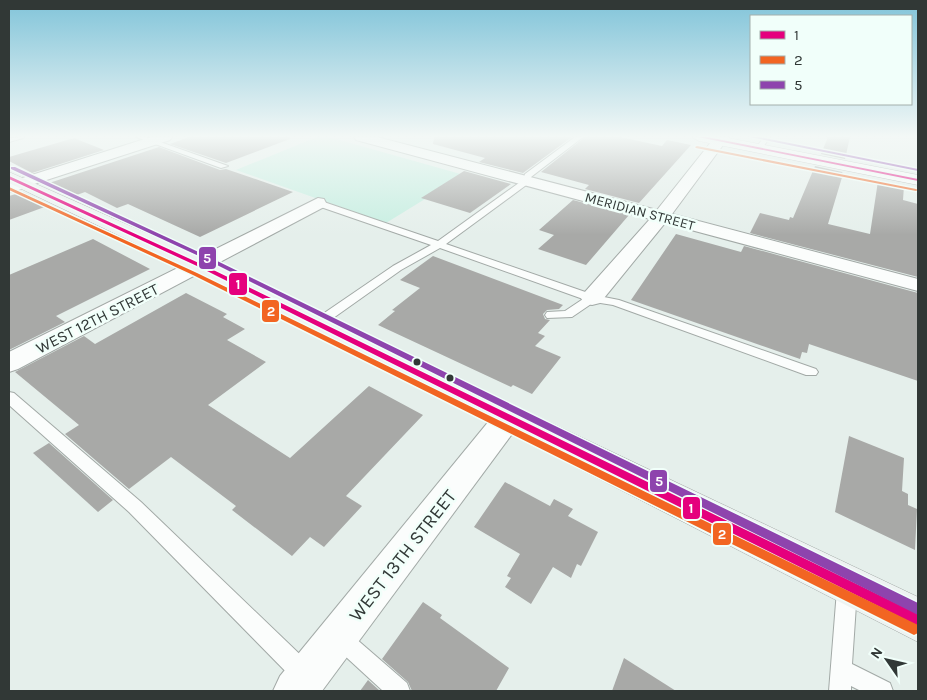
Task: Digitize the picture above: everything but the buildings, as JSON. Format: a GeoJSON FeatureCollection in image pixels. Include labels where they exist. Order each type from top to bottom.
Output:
{"type":"FeatureCollection","features":[{"type":"Feature","properties":{"kind":"main road"},"geometry":{"type":"LineString","coordinates":[[13,183],[199,265],[918,620]]}},
{"type":"Feature","properties":{"kind":"street"},"geometry":{"type":"LineString","coordinates":[[13,183],[55,170]]}},
{"type":"Feature","properties":{"kind":"street","name":"MERIDIAN STREET"},"geometry":{"type":"LineString","coordinates":[[483,170],[918,285]]}},
{"type":"Feature","properties":{"kind":"street"},"geometry":{"type":"LineString","coordinates":[[592,298],[661,217],[697,170]]}},
{"type":"Feature","properties":{"kind":"street"},"geometry":{"type":"LineString","coordinates":[[875,170],[918,180]]}},
{"type":"Feature","properties":{"kind":"street","name":"WEST 12TH STREET"},"geometry":{"type":"LineString","coordinates":[[9,363],[318,203]]}},
{"type":"Feature","properties":{"kind":"street","name":"WEST 13TH STREET"},"geometry":{"type":"LineString","coordinates":[[301,684],[508,418]]}},
{"type":"Feature","properties":{"kind":"lane"},"geometry":{"type":"LineString","coordinates":[[318,323],[414,264],[526,181],[528,176],[536,170]]}},
{"type":"Feature","properties":{"kind":"lane"},"geometry":{"type":"LineString","coordinates":[[318,203],[592,298],[614,302],[811,372]]}},
{"type":"Feature","properties":{"kind":"lane"},"geometry":{"type":"LineString","coordinates":[[551,316],[568,314],[592,298]]}},
{"type":"Feature","properties":{"kind":"lane"},"geometry":{"type":"LineString","coordinates":[[9,397],[135,507],[301,684]]}},
{"type":"Feature","properties":{"kind":"lane"},"geometry":{"type":"LineString","coordinates":[[840,691],[847,585]]}},
{"type":"Feature","properties":{"kind":"lane"},"geometry":{"type":"LineString","coordinates":[[338,636],[399,691]]}},
{"type":"Feature","properties":{"kind":"lane"},"geometry":{"type":"LineString","coordinates":[[841,669],[882,691]]}},
{"type":"Feature","properties":{"kind":"green space"},"geometry":{"type":"Polygon","coordinates":[[[236,170],[445,170],[464,175],[386,223],[236,170]]]}},
{"type":"Feature","properties":{"kind":"transit line","name":"5"},"geometry":{"type":"LineString","coordinates":[[17,170],[203,256],[918,609]]}},
{"type":"Feature","properties":{"kind":"transit line","name":"2"},"geometry":{"type":"LineString","coordinates":[[812,170],[916,190]]}},
{"type":"Feature","properties":{"kind":"transit line","name":"1"},"geometry":{"type":"LineString","coordinates":[[866,170],[918,180]]}},
{"type":"Feature","properties":{"kind":"transit line","name":"1"},"geometry":{"type":"LineString","coordinates":[[9,177],[199,265],[918,620]]}},
{"type":"Feature","properties":{"kind":"transit line","name":"2"},"geometry":{"type":"LineString","coordinates":[[9,188],[195,274],[914,629]]}}]}
